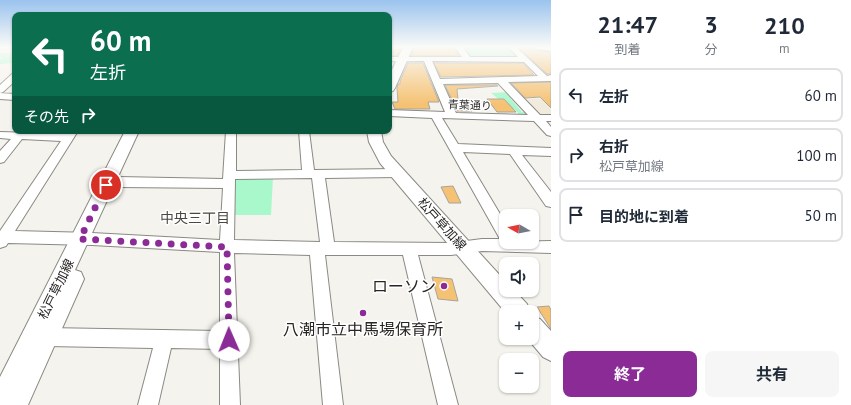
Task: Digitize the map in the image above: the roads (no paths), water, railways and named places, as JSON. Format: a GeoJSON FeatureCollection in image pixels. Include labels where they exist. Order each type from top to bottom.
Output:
{"type":"FeatureCollection","features":[{"type":"Feature","properties":{"kind":"main road"},"geometry":{"type":"LineString","coordinates":[[392,79],[399,66]]}},
{"type":"Feature","properties":{"kind":"main road","name":"松戸草加線"},"geometry":{"type":"LineString","coordinates":[[15,405],[47,337],[86,239],[131,134]]}},
{"type":"Feature","properties":{"kind":"main road","name":"松戸草加線"},"geometry":{"type":"LineString","coordinates":[[0,404],[86,239],[118,182],[140,134]]}},
{"type":"Feature","properties":{"kind":"main road","name":"松戸草加線"},"geometry":{"type":"LineString","coordinates":[[375,134],[380,151],[397,173],[513,305]]}},
{"type":"Feature","properties":{"kind":"main road"},"geometry":{"type":"LineString","coordinates":[[539,335],[551,349]]}},
{"type":"Feature","properties":{"kind":"street"},"geometry":{"type":"LineString","coordinates":[[431,66],[452,116]]}},
{"type":"Feature","properties":{"kind":"street"},"geometry":{"type":"LineString","coordinates":[[534,66],[549,78]]}},
{"type":"Feature","properties":{"kind":"street"},"geometry":{"type":"LineString","coordinates":[[438,82],[549,78]]}},
{"type":"Feature","properties":{"kind":"street"},"geometry":{"type":"LineString","coordinates":[[0,90],[12,79]]}},
{"type":"Feature","properties":{"kind":"street"},"geometry":{"type":"LineString","coordinates":[[500,79],[551,133]]}},
{"type":"Feature","properties":{"kind":"street"},"geometry":{"type":"LineString","coordinates":[[0,96],[12,97]]}},
{"type":"Feature","properties":{"kind":"street","name":"青葉通り"},"geometry":{"type":"LineString","coordinates":[[392,113],[551,118]]}},
{"type":"Feature","properties":{"kind":"street"},"geometry":{"type":"LineString","coordinates":[[435,115],[499,224]]}},
{"type":"Feature","properties":{"kind":"street"},"geometry":{"type":"LineString","coordinates":[[1,239],[71,134]]}},
{"type":"Feature","properties":{"kind":"street"},"geometry":{"type":"LineString","coordinates":[[0,135],[19,136],[71,134]]}},
{"type":"Feature","properties":{"kind":"street"},"geometry":{"type":"LineString","coordinates":[[230,405],[227,247],[231,134]]}},
{"type":"Feature","properties":{"kind":"street"},"geometry":{"type":"LineString","coordinates":[[305,134],[313,174],[322,248],[333,405]]}},
{"type":"Feature","properties":{"kind":"street"},"geometry":{"type":"LineString","coordinates":[[0,159],[19,136]]}},
{"type":"Feature","properties":{"kind":"street"},"geometry":{"type":"LineString","coordinates":[[454,148],[551,152]]}},
{"type":"Feature","properties":{"kind":"street"},"geometry":{"type":"LineString","coordinates":[[513,150],[551,202]]}},
{"type":"Feature","properties":{"kind":"street"},"geometry":{"type":"LineString","coordinates":[[118,182],[229,179],[313,174],[397,173]]}},
{"type":"Feature","properties":{"kind":"street"},"geometry":{"type":"LineString","coordinates":[[1,239],[86,239],[227,247],[322,248],[451,248],[499,242]]}},
{"type":"Feature","properties":{"kind":"street"},"geometry":{"type":"LineString","coordinates":[[539,245],[551,247]]}},
{"type":"Feature","properties":{"kind":"street"},"geometry":{"type":"LineString","coordinates":[[409,248],[448,405]]}},
{"type":"Feature","properties":{"kind":"street"},"geometry":{"type":"LineString","coordinates":[[47,337],[229,340]]}},
{"type":"Feature","properties":{"kind":"street"},"geometry":{"type":"LineString","coordinates":[[148,405],[164,339]]}},
{"type":"Feature","properties":{"kind":"place","name":"ローソン"},"geometry":{"type":"Point","coordinates":[444,286]}},
{"type":"Feature","properties":{"kind":"place","name":"八潮市立中馬場保育所"},"geometry":{"type":"Point","coordinates":[363,313]}},
{"type":"Feature","properties":{"kind":"district","name":"中央三丁目"},"geometry":{"type":"Point","coordinates":[195,218]}}]}
